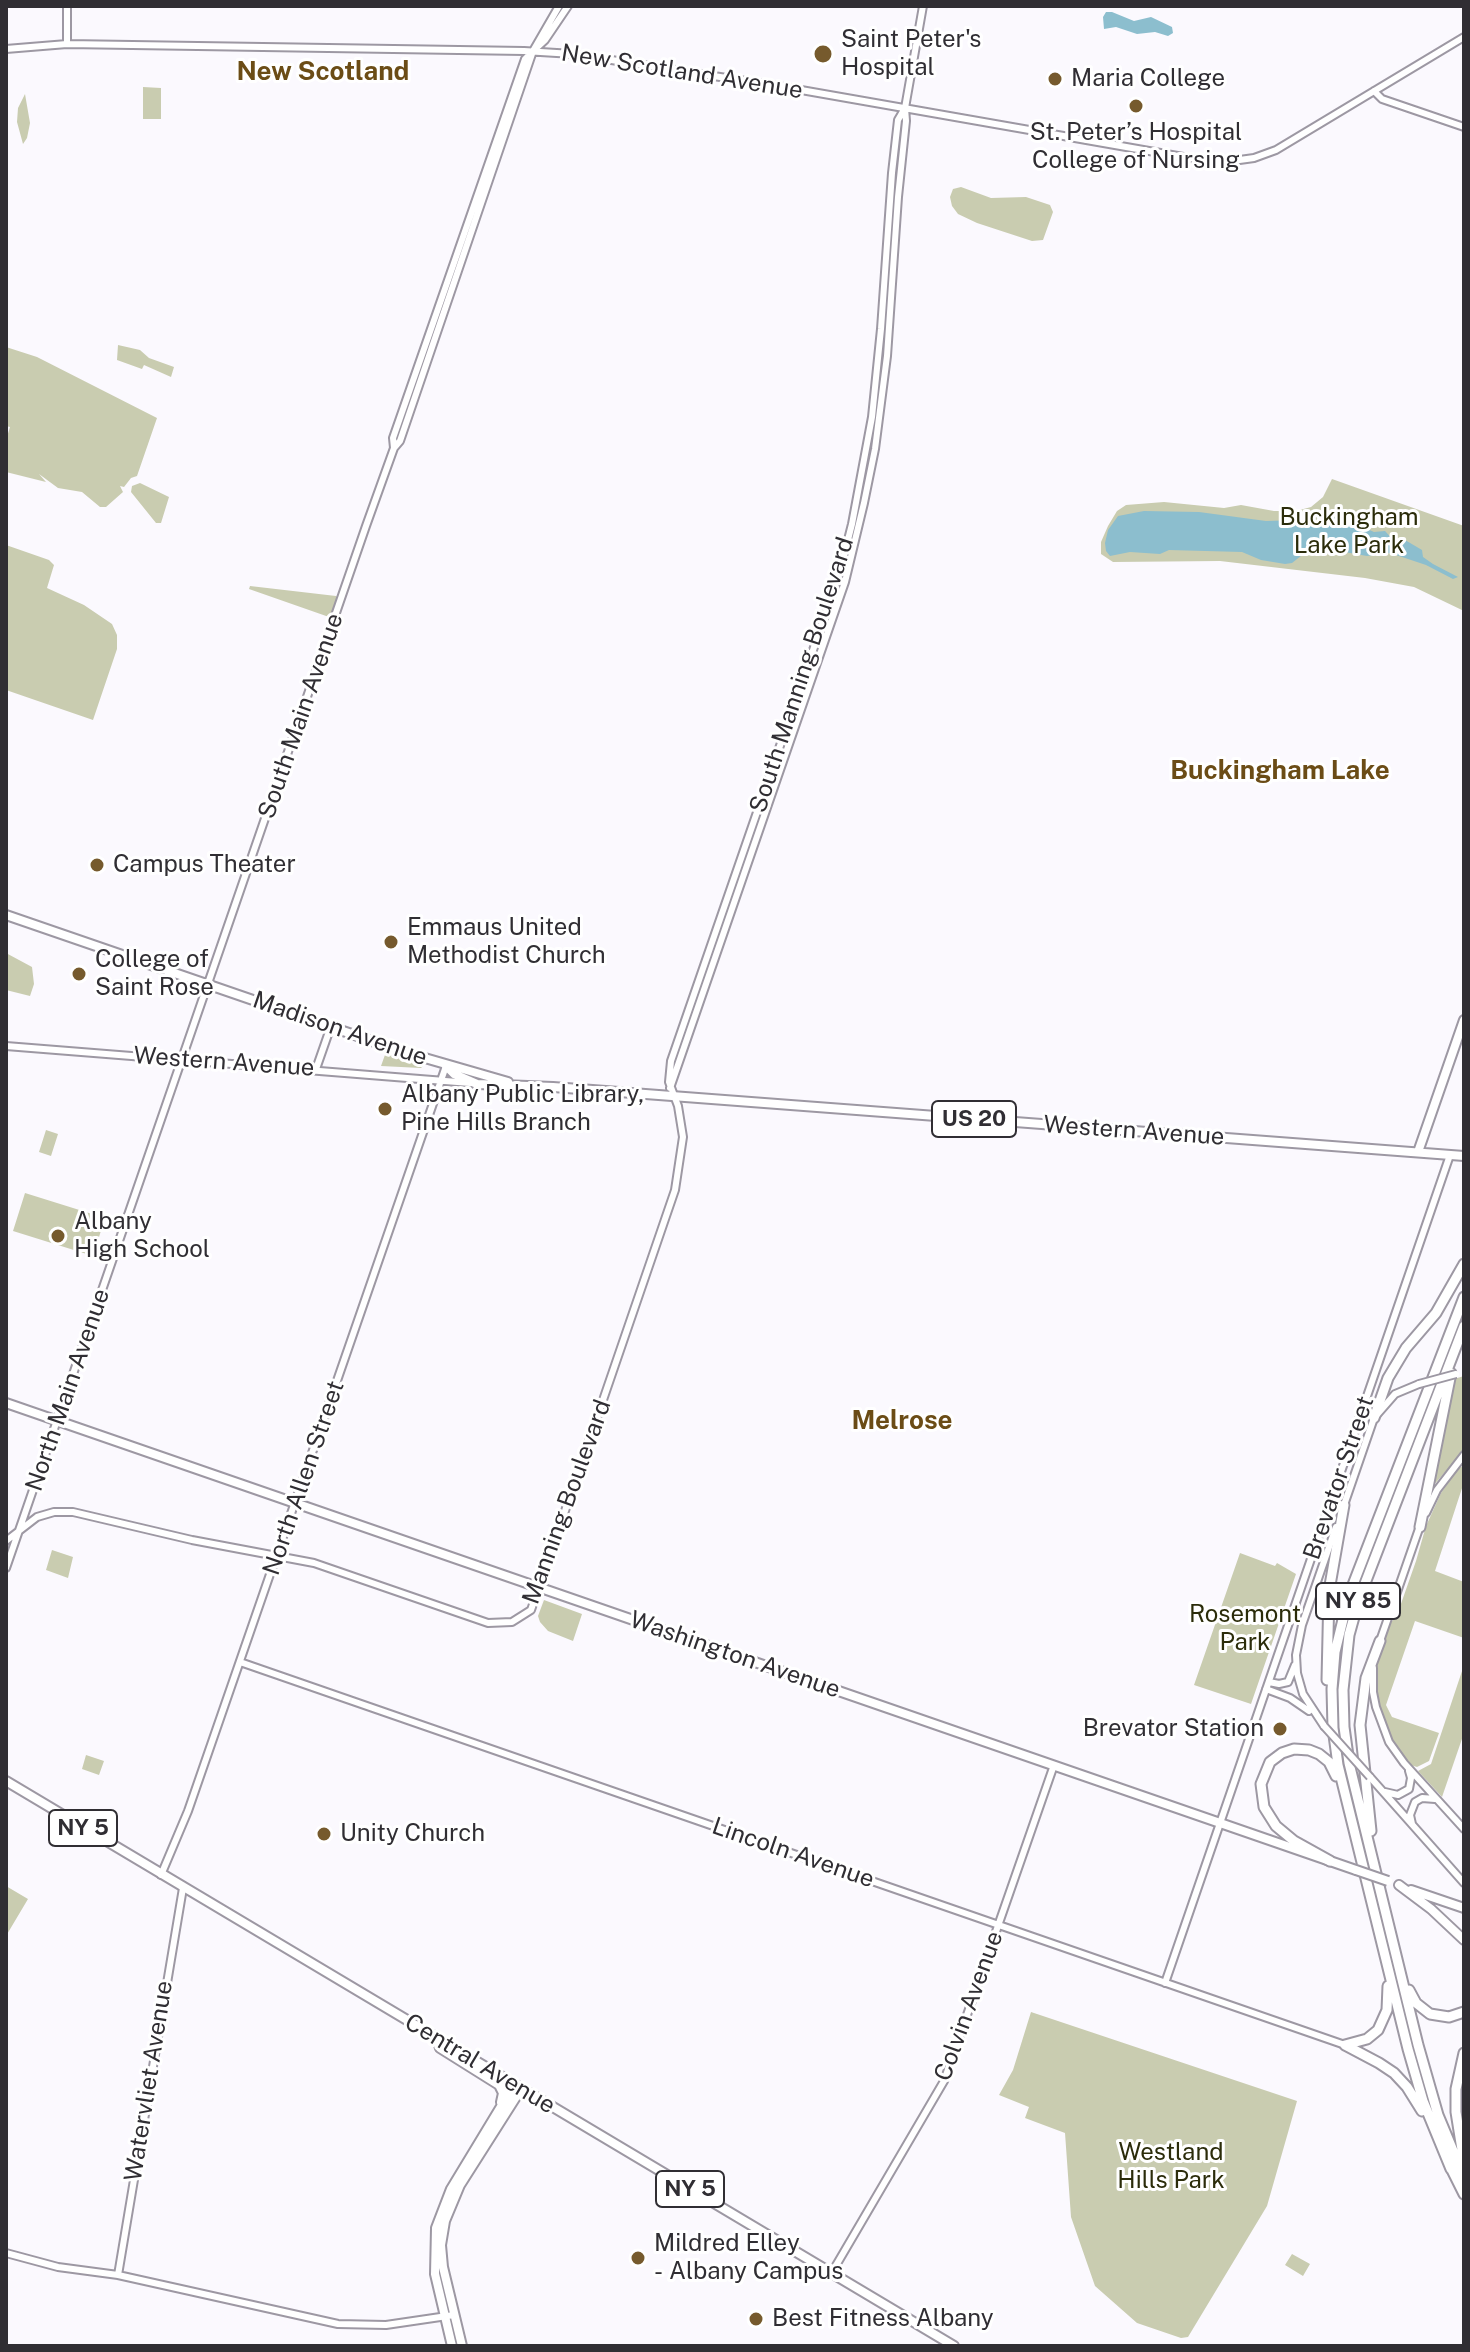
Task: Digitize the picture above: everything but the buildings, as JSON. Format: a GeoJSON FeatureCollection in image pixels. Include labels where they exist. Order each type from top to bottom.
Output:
{"type":"FeatureCollection","features":[{"type":"Feature","properties":{"kind":"highway"},"geometry":{"type":"LineString","coordinates":[[1374,1418],[1384,1385],[1393,1369],[1406,1348],[1436,1313],[1464,1264]]}},
{"type":"Feature","properties":{"kind":"highway","name":"NY 85"},"geometry":{"type":"LineString","coordinates":[[1464,1297],[1343,1614],[1333,1680],[1335,1747],[1415,2075],[1451,2169],[1464,2194]]}},
{"type":"Feature","properties":{"kind":"highway","name":"NY 85"},"geometry":{"type":"LineString","coordinates":[[1464,1326],[1362,1590],[1346,1654],[1343,1699],[1346,1745],[1391,1935],[1430,2089],[1464,2177]]}},
{"type":"Feature","properties":{"kind":"highway"},"geometry":{"type":"LineString","coordinates":[[1420,1527],[1449,1381],[1464,1334]]}},
{"type":"Feature","properties":{"kind":"highway"},"geometry":{"type":"LineString","coordinates":[[1335,1747],[1328,1710],[1327,1635],[1331,1577],[1344,1505]]}},
{"type":"Feature","properties":{"kind":"highway"},"geometry":{"type":"LineString","coordinates":[[1380,1641],[1366,1678],[1360,1735],[1380,1890]]}},
{"type":"Feature","properties":{"kind":"highway"},"geometry":{"type":"LineString","coordinates":[[1330,1861],[1288,1842],[1269,1817],[1260,1788],[1266,1768],[1285,1752],[1309,1750],[1327,1760],[1335,1771],[1350,1814]]}},
{"type":"Feature","properties":{"kind":"highway"},"geometry":{"type":"LineString","coordinates":[[1391,1935],[1416,2003],[1436,2016],[1449,2017],[1464,2012]]}},
{"type":"Feature","properties":{"kind":"highway"},"geometry":{"type":"LineString","coordinates":[[1345,2045],[1367,2039],[1378,2030],[1385,2017],[1389,1995],[1381,1939]]}},
{"type":"Feature","properties":{"kind":"highway"},"geometry":{"type":"LineString","coordinates":[[1345,2045],[1379,2063],[1407,2087],[1451,2169]]}},
{"type":"Feature","properties":{"kind":"highway"},"geometry":{"type":"LineString","coordinates":[[1464,2053],[1458,2077],[1456,2112],[1464,2162]]}},
{"type":"Feature","properties":{"kind":"main road","name":"Madison Avenue"},"geometry":{"type":"LineString","coordinates":[[6,915],[446,1066],[457,1076],[477,1084]]}},
{"type":"Feature","properties":{"kind":"main road"},"geometry":{"type":"LineString","coordinates":[[1418,1152],[1464,1020]]}},
{"type":"Feature","properties":{"kind":"main road","name":"Madison Avenue"},"geometry":{"type":"LineString","coordinates":[[446,1066],[452,1065],[487,1077]]}},
{"type":"Feature","properties":{"kind":"main road","name":"Western Avenue"},"geometry":{"type":"LineString","coordinates":[[487,1077],[516,1084]]}},
{"type":"Feature","properties":{"kind":"main road","name":"Western Avenue"},"geometry":{"type":"LineString","coordinates":[[477,1084],[672,1092],[1464,1156]]}},
{"type":"Feature","properties":{"kind":"main road","name":"Washington Avenue"},"geometry":{"type":"LineString","coordinates":[[6,1403],[1219,1823],[1288,1842]]}},
{"type":"Feature","properties":{"kind":"main road","name":"Central Avenue"},"geometry":{"type":"LineString","coordinates":[[6,1781],[954,2346]]}},
{"type":"Feature","properties":{"kind":"main road"},"geometry":{"type":"LineString","coordinates":[[1330,1861],[1464,1908]]}},
{"type":"Feature","properties":{"kind":"main road"},"geometry":{"type":"LineString","coordinates":[[1399,1885],[1464,1940]]}},
{"type":"Feature","properties":{"kind":"main road"},"geometry":{"type":"LineString","coordinates":[[437,2039],[440,2048],[499,2085],[503,2093],[498,2110]]}},
{"type":"Feature","properties":{"kind":"main road"},"geometry":{"type":"LineString","coordinates":[[462,2346],[434,2267],[438,2220],[451,2189],[498,2110],[517,2087]]}},
{"type":"Feature","properties":{"kind":"main road"},"geometry":{"type":"LineString","coordinates":[[452,2346],[442,2261],[443,2230],[450,2204],[517,2087]]}},
{"type":"Feature","properties":{"kind":"main road"},"geometry":{"type":"LineString","coordinates":[[479,2153],[486,2148],[517,2100],[529,2097],[553,2107]]}},
{"type":"Feature","properties":{"kind":"street"},"geometry":{"type":"LineString","coordinates":[[67,6],[67,44]]}},
{"type":"Feature","properties":{"kind":"street","name":"South Main Avenue"},"geometry":{"type":"LineString","coordinates":[[533,51],[559,6]]}},
{"type":"Feature","properties":{"kind":"street","name":"South Main Avenue"},"geometry":{"type":"LineString","coordinates":[[209,984],[525,59],[545,40],[568,6]]}},
{"type":"Feature","properties":{"kind":"street","name":"South Manning Boulevard"},"geometry":{"type":"LineString","coordinates":[[672,1092],[669,1075],[671,1061],[839,575],[852,524],[872,417],[898,120],[905,108],[923,6]]}},
{"type":"Feature","properties":{"kind":"street","name":"New Scotland Avenue"},"geometry":{"type":"LineString","coordinates":[[6,49],[67,44],[533,51],[632,61],[1189,158],[1231,162],[1276,150],[1464,37]]}},
{"type":"Feature","properties":{"kind":"street"},"geometry":{"type":"LineString","coordinates":[[1374,91],[1379,98],[1464,127]]}},
{"type":"Feature","properties":{"kind":"street","name":"North Main Avenue"},"geometry":{"type":"LineString","coordinates":[[6,1568],[209,984]]}},
{"type":"Feature","properties":{"kind":"street"},"geometry":{"type":"LineString","coordinates":[[316,1069],[331,1026]]}},
{"type":"Feature","properties":{"kind":"street","name":"Western Avenue"},"geometry":{"type":"LineString","coordinates":[[6,1046],[477,1084]]}},
{"type":"Feature","properties":{"kind":"street","name":"North Allen Street"},"geometry":{"type":"LineString","coordinates":[[161,1875],[188,1811],[446,1066]]}},
{"type":"Feature","properties":{"kind":"street","name":"Western Avenue"},"geometry":{"type":"LineString","coordinates":[[442,1080],[457,1076],[487,1077]]}},
{"type":"Feature","properties":{"kind":"street","name":"Manning Boulevard"},"geometry":{"type":"LineString","coordinates":[[6,1541],[45,1514],[73,1512],[192,1540],[314,1563],[494,1624],[508,1623],[526,1615],[533,1607],[540,1588],[675,1190],[683,1137],[672,1092]]}},
{"type":"Feature","properties":{"kind":"street","name":"Brevator Street"},"geometry":{"type":"LineString","coordinates":[[1165,1983],[1450,1155]]}},
{"type":"Feature","properties":{"kind":"street"},"geometry":{"type":"LineString","coordinates":[[1267,1685],[1288,1682],[1292,1677],[1302,1625],[1374,1418],[1395,1394],[1460,1373]]}},
{"type":"Feature","properties":{"kind":"street"},"geometry":{"type":"LineString","coordinates":[[1464,1455],[1437,1490],[1420,1527],[1380,1641],[1372,1678],[1376,1707],[1389,1742],[1464,1829]]}},
{"type":"Feature","properties":{"kind":"street"},"geometry":{"type":"LineString","coordinates":[[1296,1658],[1304,1698],[1324,1726]]}},
{"type":"Feature","properties":{"kind":"street","name":"Lincoln Avenue"},"geometry":{"type":"LineString","coordinates":[[240,1662],[1345,2045]]}},
{"type":"Feature","properties":{"kind":"street"},"geometry":{"type":"LineString","coordinates":[[1267,1685],[1298,1703],[1324,1726],[1464,1883]]}},
{"type":"Feature","properties":{"kind":"street"},"geometry":{"type":"LineString","coordinates":[[1382,1791],[1398,1795],[1409,1789],[1411,1778],[1404,1763]]}},
{"type":"Feature","properties":{"kind":"street","name":"Colvin Avenue"},"geometry":{"type":"LineString","coordinates":[[831,2274],[944,2081],[1054,1765]]}},
{"type":"Feature","properties":{"kind":"street"},"geometry":{"type":"LineString","coordinates":[[1413,1826],[1410,1815],[1415,1802],[1428,1797],[1438,1801]]}},
{"type":"Feature","properties":{"kind":"street","name":"Watervliet Avenue"},"geometry":{"type":"LineString","coordinates":[[118,2275],[183,1888]]}},
{"type":"Feature","properties":{"kind":"street"},"geometry":{"type":"LineString","coordinates":[[6,2253],[58,2267],[118,2275],[338,2324],[386,2325],[450,2316]]}},
{"type":"Feature","properties":{"kind":"green space"},"geometry":{"type":"Polygon","coordinates":[[[143,87],[161,88],[161,119],[143,119],[143,87]]]}},
{"type":"Feature","properties":{"kind":"green space"},"geometry":{"type":"Polygon","coordinates":[[[25,94],[30,123],[23,144],[17,122],[18,108],[25,94]]]}},
{"type":"Feature","properties":{"kind":"green space"},"geometry":{"type":"Polygon","coordinates":[[[961,187],[991,198],[1026,197],[1050,205],[1053,212],[1043,240],[1032,241],[958,214],[950,197],[953,189],[961,187]]]}},
{"type":"Feature","properties":{"kind":"green space"},"geometry":{"type":"Polygon","coordinates":[[[118,345],[140,350],[149,358],[174,367],[171,377],[144,365],[142,369],[117,360],[118,345]]]}},
{"type":"Feature","properties":{"kind":"green space"},"geometry":{"type":"Polygon","coordinates":[[[6,347],[37,357],[157,418],[137,476],[124,487],[120,486],[123,492],[106,507],[100,507],[82,492],[58,488],[39,474],[46,482],[6,472],[6,440],[10,427],[6,426],[6,347]]]}},
{"type":"Feature","properties":{"kind":"green space","name":"Buckingham Lake Park"},"geometry":{"type":"Polygon","coordinates":[[[1332,479],[1464,526],[1464,611],[1414,587],[1365,578],[1220,561],[1113,562],[1101,554],[1101,542],[1108,526],[1117,511],[1126,505],[1164,502],[1296,511],[1311,507],[1323,497],[1332,479]]]}},
{"type":"Feature","properties":{"kind":"green space"},"geometry":{"type":"Polygon","coordinates":[[[140,483],[169,497],[161,523],[156,523],[131,492],[132,486],[140,483]]]}},
{"type":"Feature","properties":{"kind":"green space"},"geometry":{"type":"Polygon","coordinates":[[[6,545],[49,560],[54,565],[47,588],[84,605],[112,624],[117,635],[117,649],[93,720],[6,690],[6,545]]]}},
{"type":"Feature","properties":{"kind":"green space"},"geometry":{"type":"Polygon","coordinates":[[[250,586],[337,597],[329,617],[249,589],[250,586]]]}},
{"type":"Feature","properties":{"kind":"green space"},"geometry":{"type":"Polygon","coordinates":[[[6,953],[32,967],[34,984],[30,996],[6,990],[6,953]]]}},
{"type":"Feature","properties":{"kind":"green space"},"geometry":{"type":"Polygon","coordinates":[[[386,1052],[424,1064],[421,1068],[381,1066],[386,1052]]]}},
{"type":"Feature","properties":{"kind":"green space"},"geometry":{"type":"Polygon","coordinates":[[[46,1130],[58,1134],[51,1156],[39,1152],[46,1130]]]}},
{"type":"Feature","properties":{"kind":"green space"},"geometry":{"type":"Polygon","coordinates":[[[25,1193],[105,1218],[93,1256],[13,1231],[25,1193]]]}},
{"type":"Feature","properties":{"kind":"green space"},"geometry":{"type":"Polygon","coordinates":[[[1464,1376],[1464,1450],[1433,1486],[1454,1379],[1464,1376]]]}},
{"type":"Feature","properties":{"kind":"green space"},"geometry":{"type":"Polygon","coordinates":[[[1464,1465],[1464,1482],[1435,1571],[1464,1582],[1464,1638],[1415,1621],[1386,1705],[1392,1717],[1439,1733],[1429,1761],[1417,1767],[1404,1763],[1379,1721],[1372,1678],[1385,1626],[1396,1618],[1426,1526],[1441,1493],[1464,1465]]]}},
{"type":"Feature","properties":{"kind":"green space"},"geometry":{"type":"Polygon","coordinates":[[[52,1550],[73,1557],[68,1578],[46,1570],[52,1550]]]}},
{"type":"Feature","properties":{"kind":"green space","name":"Rosemont Park"},"geometry":{"type":"Polygon","coordinates":[[[1240,1553],[1275,1566],[1277,1563],[1296,1574],[1251,1704],[1194,1685],[1240,1553]]]}},
{"type":"Feature","properties":{"kind":"green space"},"geometry":{"type":"Polygon","coordinates":[[[544,1600],[582,1614],[573,1641],[548,1631],[540,1622],[538,1616],[544,1600]]]}},
{"type":"Feature","properties":{"kind":"green space"},"geometry":{"type":"Polygon","coordinates":[[[1464,1665],[1464,1733],[1442,1797],[1418,1771],[1431,1764],[1464,1665]]]}},
{"type":"Feature","properties":{"kind":"green space"},"geometry":{"type":"Polygon","coordinates":[[[86,1755],[104,1761],[99,1775],[82,1769],[86,1755]]]}},
{"type":"Feature","properties":{"kind":"green space"},"geometry":{"type":"Polygon","coordinates":[[[6,1886],[28,1899],[6,1936],[6,1886]]]}},
{"type":"Feature","properties":{"kind":"green space","name":"Westland Hills Park"},"geometry":{"type":"Polygon","coordinates":[[[1031,2012],[1297,2101],[1267,2206],[1188,2337],[1181,2338],[1137,2323],[1095,2286],[1071,2217],[1065,2133],[1025,2118],[1029,2107],[999,2095],[1013,2070],[1031,2012]]]}},
{"type":"Feature","properties":{"kind":"green space"},"geometry":{"type":"Polygon","coordinates":[[[1292,2254],[1310,2264],[1303,2276],[1285,2265],[1292,2254]]]}},
{"type":"Feature","properties":{"kind":"water"},"geometry":{"type":"Polygon","coordinates":[[[1106,12],[1134,21],[1151,17],[1172,27],[1173,33],[1168,36],[1155,32],[1137,34],[1116,27],[1104,29],[1106,12]]]}},
{"type":"Feature","properties":{"kind":"water"},"geometry":{"type":"Polygon","coordinates":[[[1144,511],[1199,512],[1266,521],[1320,522],[1336,517],[1374,532],[1385,531],[1395,542],[1405,540],[1422,550],[1423,557],[1433,564],[1458,577],[1453,579],[1426,565],[1390,553],[1367,556],[1322,548],[1306,552],[1292,563],[1285,564],[1261,560],[1242,552],[1169,550],[1160,554],[1130,552],[1110,556],[1105,543],[1108,530],[1118,516],[1144,511]]]}},
{"type":"Feature","properties":{"kind":"place","name":"Saint Peter's Hospital"},"geometry":{"type":"Point","coordinates":[823,54]}},
{"type":"Feature","properties":{"kind":"place","name":"Maria College"},"geometry":{"type":"Point","coordinates":[1055,79]}},
{"type":"Feature","properties":{"kind":"place","name":"St. Peter’s Hospital College of Nursing"},"geometry":{"type":"Point","coordinates":[1136,106]}},
{"type":"Feature","properties":{"kind":"place","name":"Campus Theater"},"geometry":{"type":"Point","coordinates":[97,865]}},
{"type":"Feature","properties":{"kind":"place","name":"Emmaus United Methodist Church"},"geometry":{"type":"Point","coordinates":[391,942]}},
{"type":"Feature","properties":{"kind":"place","name":"College of Saint Rose"},"geometry":{"type":"Point","coordinates":[79,974]}},
{"type":"Feature","properties":{"kind":"place","name":"Albany Public Library, Pine Hills Branch"},"geometry":{"type":"Point","coordinates":[385,1109]}},
{"type":"Feature","properties":{"kind":"place","name":"Albany High School"},"geometry":{"type":"Point","coordinates":[58,1236]}},
{"type":"Feature","properties":{"kind":"place","name":"Brevator Station"},"geometry":{"type":"Point","coordinates":[1280,1729]}},
{"type":"Feature","properties":{"kind":"place","name":"Unity Church"},"geometry":{"type":"Point","coordinates":[324,1834]}},
{"type":"Feature","properties":{"kind":"place","name":"Mildred Elley - Albany Campus"},"geometry":{"type":"Point","coordinates":[638,2258]}},
{"type":"Feature","properties":{"kind":"place","name":"Best Fitness Albany"},"geometry":{"type":"Point","coordinates":[756,2319]}},
{"type":"Feature","properties":{"kind":"district","name":"New Scotland"},"geometry":{"type":"Point","coordinates":[323,72]}},
{"type":"Feature","properties":{"kind":"district","name":"Buckingham Lake"},"geometry":{"type":"Point","coordinates":[1280,771]}},
{"type":"Feature","properties":{"kind":"district","name":"Melrose"},"geometry":{"type":"Point","coordinates":[902,1421]}}]}
